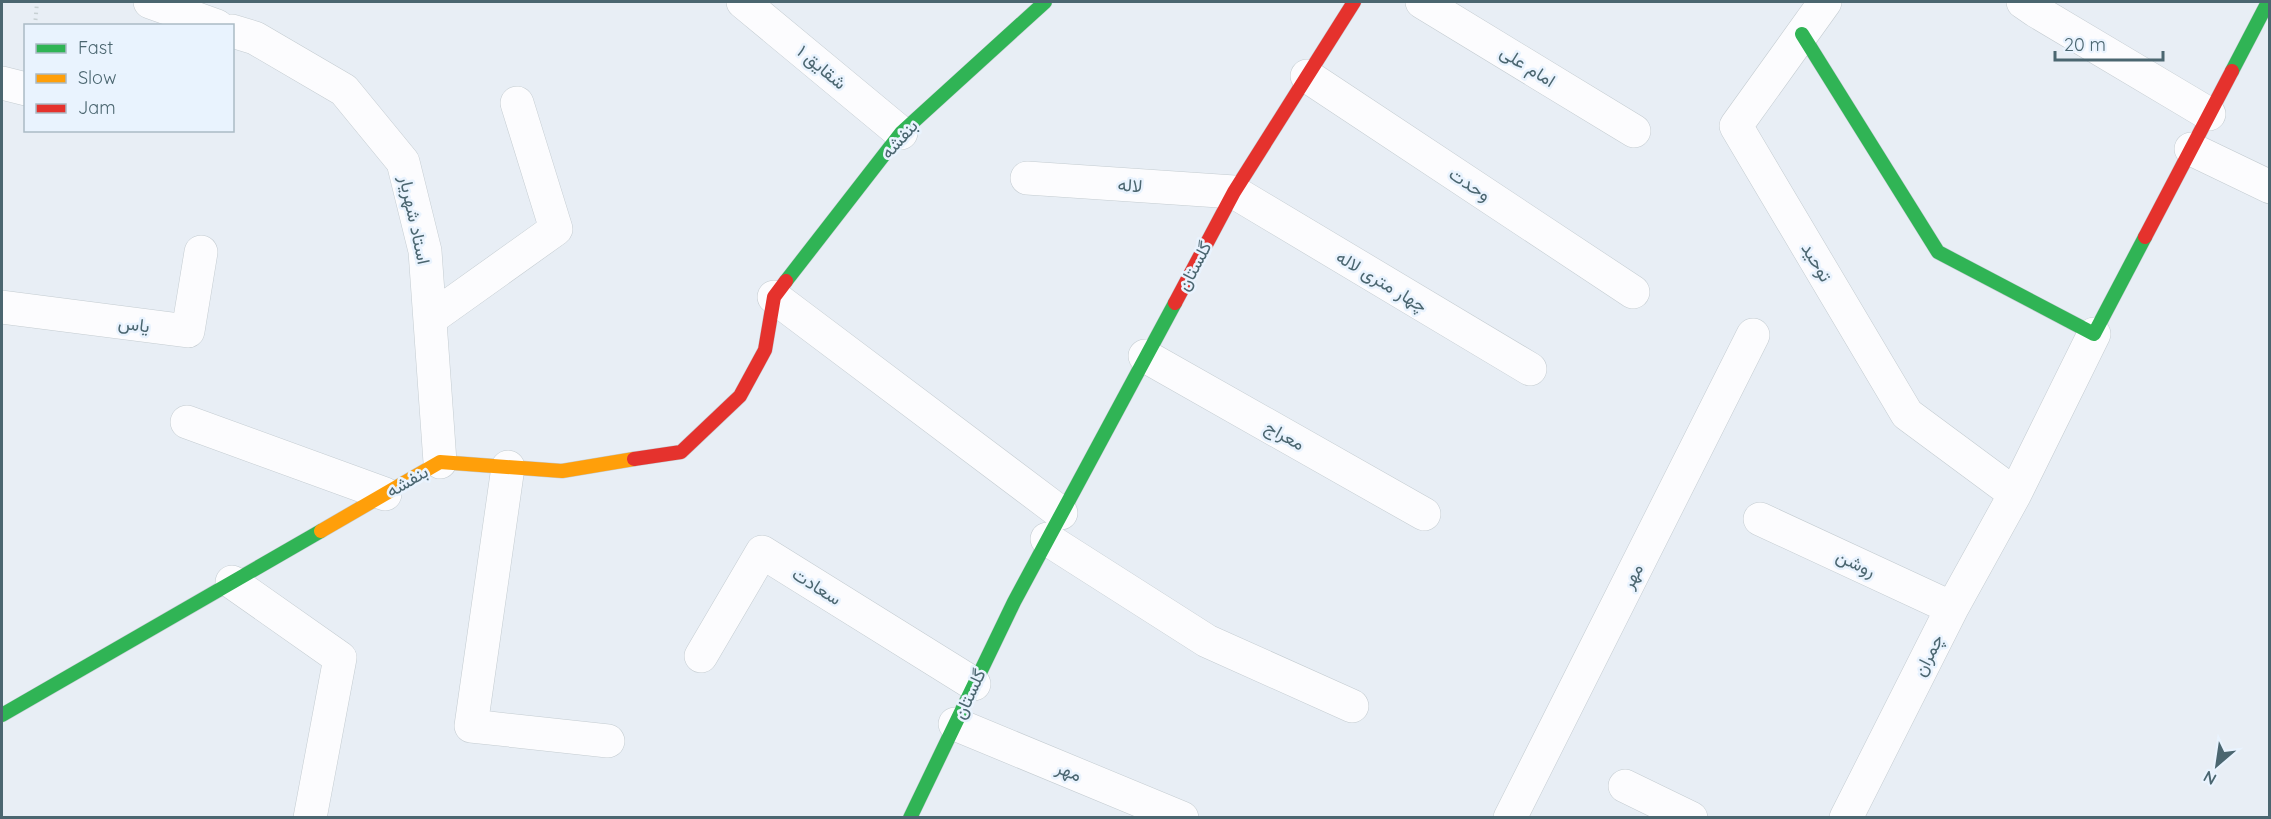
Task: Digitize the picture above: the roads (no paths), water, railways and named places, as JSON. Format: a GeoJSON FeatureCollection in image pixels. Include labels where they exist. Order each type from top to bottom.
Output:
{"type":"FeatureCollection","features":[{"type":"Feature","properties":{"kind":"street"},"geometry":{"type":"LineString","coordinates":[[150,2],[211,24]]}},
{"type":"Feature","properties":{"kind":"street","name":"شقایق ۱"},"geometry":{"type":"LineString","coordinates":[[743,2],[901,133]]}},
{"type":"Feature","properties":{"kind":"street","name":"بنفشه"},"geometry":{"type":"LineString","coordinates":[[2,715],[440,462],[562,471],[681,452],[740,396],[765,350],[774,297],[901,133],[1045,2]]}},
{"type":"Feature","properties":{"kind":"street","name":"گلستان"},"geometry":{"type":"LineString","coordinates":[[910,818],[1014,602],[1234,192],[1354,2]]}},
{"type":"Feature","properties":{"kind":"street","name":"امام علی"},"geometry":{"type":"LineString","coordinates":[[1422,2],[1634,131]]}},
{"type":"Feature","properties":{"kind":"street","name":"توحید"},"geometry":{"type":"LineString","coordinates":[[1825,2],[1736,126],[1907,414],[2015,494]]}},
{"type":"Feature","properties":{"kind":"street"},"geometry":{"type":"LineString","coordinates":[[2023,2],[2209,114]]}},
{"type":"Feature","properties":{"kind":"street"},"geometry":{"type":"LineString","coordinates":[[1802,34],[1938,252],[2094,334],[2268,2]]}},
{"type":"Feature","properties":{"kind":"street","name":"استاد شهریار"},"geometry":{"type":"LineString","coordinates":[[234,32],[255,39],[344,90],[403,162],[425,251],[440,462]]}},
{"type":"Feature","properties":{"kind":"street","name":"وحدت"},"geometry":{"type":"LineString","coordinates":[[1307,76],[1633,292]]}},
{"type":"Feature","properties":{"kind":"street"},"geometry":{"type":"LineString","coordinates":[[2,83],[24,88]]}},
{"type":"Feature","properties":{"kind":"street"},"geometry":{"type":"LineString","coordinates":[[430,319],[556,229],[517,103]]}},
{"type":"Feature","properties":{"kind":"street"},"geometry":{"type":"LineString","coordinates":[[2191,149],[2270,187]]}},
{"type":"Feature","properties":{"kind":"street","name":"لاله"},"geometry":{"type":"LineString","coordinates":[[1027,178],[1234,192]]}},
{"type":"Feature","properties":{"kind":"street","name":"چهار متری لاله"},"geometry":{"type":"LineString","coordinates":[[1234,192],[1530,369]]}},
{"type":"Feature","properties":{"kind":"street","name":"یاس"},"geometry":{"type":"LineString","coordinates":[[2,307],[188,331],[201,252]]}},
{"type":"Feature","properties":{"kind":"street"},"geometry":{"type":"LineString","coordinates":[[774,297],[1054,526],[1207,641],[1352,706]]}},
{"type":"Feature","properties":{"kind":"street","name":"چمران"},"geometry":{"type":"LineString","coordinates":[[1846,818],[1952,608],[2015,494],[2094,334]]}},
{"type":"Feature","properties":{"kind":"street","name":"مهر"},"geometry":{"type":"LineString","coordinates":[[1510,818],[1753,335]]}},
{"type":"Feature","properties":{"kind":"street","name":"معراج"},"geometry":{"type":"LineString","coordinates":[[1145,356],[1424,514]]}},
{"type":"Feature","properties":{"kind":"street"},"geometry":{"type":"LineString","coordinates":[[187,422],[385,494]]}},
{"type":"Feature","properties":{"kind":"street"},"geometry":{"type":"LineString","coordinates":[[508,467],[471,726],[608,741]]}},
{"type":"Feature","properties":{"kind":"street","name":"روشن"},"geometry":{"type":"LineString","coordinates":[[1760,519],[1952,608]]}},
{"type":"Feature","properties":{"kind":"street","name":"سعادت"},"geometry":{"type":"LineString","coordinates":[[701,656],[762,552],[974,684]]}},
{"type":"Feature","properties":{"kind":"street"},"geometry":{"type":"LineString","coordinates":[[232,582],[340,658],[310,818]]}},
{"type":"Feature","properties":{"kind":"street","name":"مهر"},"geometry":{"type":"LineString","coordinates":[[955,724],[1182,818]]}},
{"type":"Feature","properties":{"kind":"street"},"geometry":{"type":"LineString","coordinates":[[1625,786],[1691,818]]}}]}
